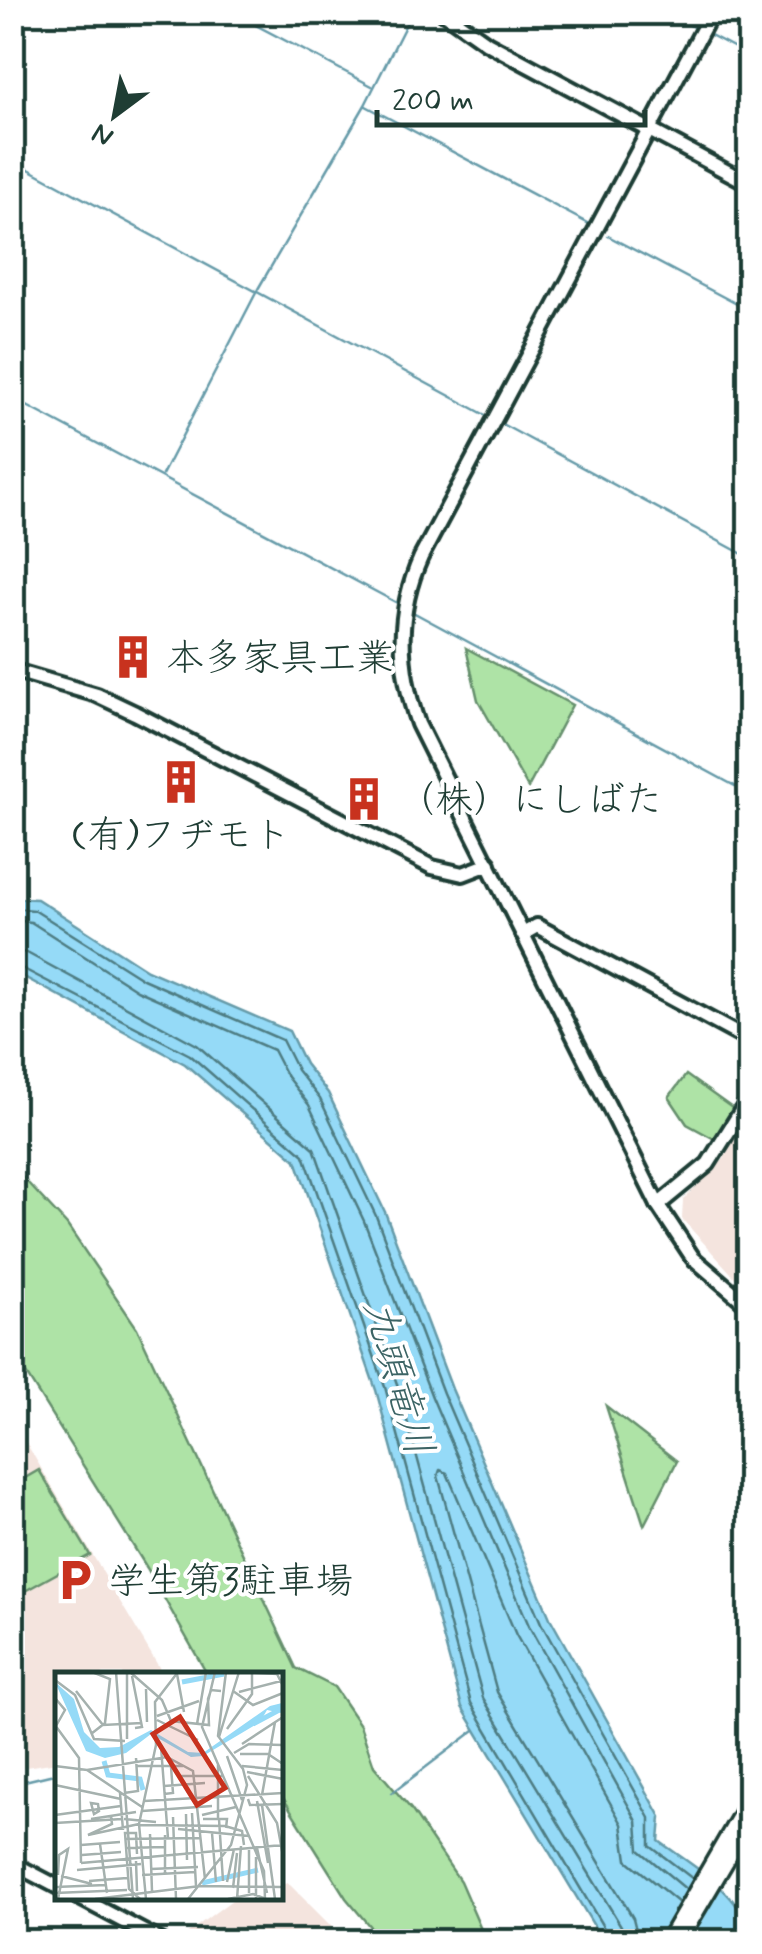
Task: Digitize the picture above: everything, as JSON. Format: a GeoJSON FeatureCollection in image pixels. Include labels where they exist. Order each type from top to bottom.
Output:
{"type":"FeatureCollection","features":[{"type":"Feature","properties":{"kind":"main road"},"geometry":{"type":"LineString","coordinates":[[667,1942],[750,1798]]}},
{"type":"Feature","properties":{"kind":"main road"},"geometry":{"type":"LineString","coordinates":[[678,1942],[750,1820]]}},
{"type":"Feature","properties":{"kind":"street"},"geometry":{"type":"LineString","coordinates":[[443,12],[487,43],[750,184]]}},
{"type":"Feature","properties":{"kind":"street"},"geometry":{"type":"LineString","coordinates":[[712,12],[408,586],[403,683],[418,724],[658,1204],[694,1258],[750,1307]]}},
{"type":"Feature","properties":{"kind":"street"},"geometry":{"type":"LineString","coordinates":[[12,670],[97,695],[432,867],[463,874],[488,864]]}},
{"type":"Feature","properties":{"kind":"street"},"geometry":{"type":"LineString","coordinates":[[523,934],[537,926],[750,1041]]}},
{"type":"Feature","properties":{"kind":"street"},"geometry":{"type":"LineString","coordinates":[[658,1204],[708,1164],[750,1097]]}},
{"type":"Feature","properties":{"kind":"street"},"geometry":{"type":"LineString","coordinates":[[12,1863],[55,1885]]}},
{"type":"Feature","properties":{"kind":"street"},"geometry":{"type":"LineString","coordinates":[[82,1899],[162,1942]]}},
{"type":"Feature","properties":{"kind":"shaded area"},"geometry":{"type":"Polygon","coordinates":[[[749,1106],[749,1293],[682,1219],[683,1200],[724,1159],[749,1106]]]}},
{"type":"Feature","properties":{"kind":"shaded area"},"geometry":{"type":"Polygon","coordinates":[[[12,1419],[162,1672],[55,1672],[55,1762],[13,1769],[12,1419]]]}},
{"type":"Feature","properties":{"kind":"shaded area"},"geometry":{"type":"Polygon","coordinates":[[[288,1883],[346,1941],[177,1941],[232,1900],[282,1899],[282,1884],[288,1883]]]}},
{"type":"Feature","properties":{"kind":"green space"},"geometry":{"type":"Polygon","coordinates":[[[466,648],[572,705],[528,788],[478,700],[466,648]]]}},
{"type":"Feature","properties":{"kind":"green space"},"geometry":{"type":"Polygon","coordinates":[[[686,1075],[739,1113],[718,1141],[687,1124],[669,1097],[686,1075]]]}},
{"type":"Feature","properties":{"kind":"green space"},"geometry":{"type":"Polygon","coordinates":[[[13,1167],[67,1225],[137,1328],[296,1668],[334,1687],[360,1725],[374,1766],[411,1809],[460,1881],[486,1941],[382,1941],[346,1898],[282,1796],[282,1672],[206,1672],[147,1568],[13,1353],[13,1167]]]}},
{"type":"Feature","properties":{"kind":"green space"},"geometry":{"type":"Polygon","coordinates":[[[606,1406],[677,1461],[644,1525],[606,1406]]]}},
{"type":"Feature","properties":{"kind":"green space"},"geometry":{"type":"Polygon","coordinates":[[[39,1470],[90,1555],[14,1597],[13,1485],[39,1470]]]}},
{"type":"Feature","properties":{"kind":"water","name":"九頭竜川"},"geometry":{"type":"Polygon","coordinates":[[[12,898],[37,899],[147,970],[289,1031],[305,1064],[328,1093],[385,1212],[452,1389],[550,1618],[661,1817],[659,1841],[729,1896],[740,1910],[749,1941],[607,1942],[600,1936],[462,1707],[376,1390],[296,1160],[185,1064],[13,971],[12,898]]]}},
{"type":"Feature","properties":{"kind":"waterway"},"geometry":{"type":"LineString","coordinates":[[231,12],[372,86]]}},
{"type":"Feature","properties":{"kind":"waterway"},"geometry":{"type":"LineString","coordinates":[[162,475],[258,289],[365,105],[412,12]]}},
{"type":"Feature","properties":{"kind":"waterway"},"geometry":{"type":"LineString","coordinates":[[666,12],[695,28]]}},
{"type":"Feature","properties":{"kind":"waterway"},"geometry":{"type":"LineString","coordinates":[[705,32],[750,56]]}},
{"type":"Feature","properties":{"kind":"waterway"},"geometry":{"type":"LineString","coordinates":[[366,106],[591,225]]}},
{"type":"Feature","properties":{"kind":"waterway"},"geometry":{"type":"LineString","coordinates":[[12,160],[491,418]]}},
{"type":"Feature","properties":{"kind":"waterway"},"geometry":{"type":"LineString","coordinates":[[608,236],[750,311]]}},
{"type":"Feature","properties":{"kind":"waterway"},"geometry":{"type":"LineString","coordinates":[[12,398],[399,604]]}},
{"type":"Feature","properties":{"kind":"waterway"},"geometry":{"type":"LineString","coordinates":[[498,422],[750,558]]}},
{"type":"Feature","properties":{"kind":"waterway"},"geometry":{"type":"LineString","coordinates":[[411,611],[746,792]]}},
{"type":"Feature","properties":{"kind":"waterway"},"geometry":{"type":"LineString","coordinates":[[392,1793],[475,1730]]}},
{"type":"Feature","properties":{"kind":"waterway"},"geometry":{"type":"LineString","coordinates":[[12,1784],[55,1774]]}},
{"type":"Feature","properties":{"kind":"place","name":"本多家具工業"},"geometry":{"type":"Point","coordinates":[133,657]}},
{"type":"Feature","properties":{"kind":"place","name":"(有)フヂモト"},"geometry":{"type":"Point","coordinates":[181,782]}},
{"type":"Feature","properties":{"kind":"place","name":"（株）にしばた"},"geometry":{"type":"Point","coordinates":[364,799]}},
{"type":"Feature","properties":{"kind":"place","name":"学生第3駐車場"},"geometry":{"type":"Point","coordinates":[75,1580]}}]}
